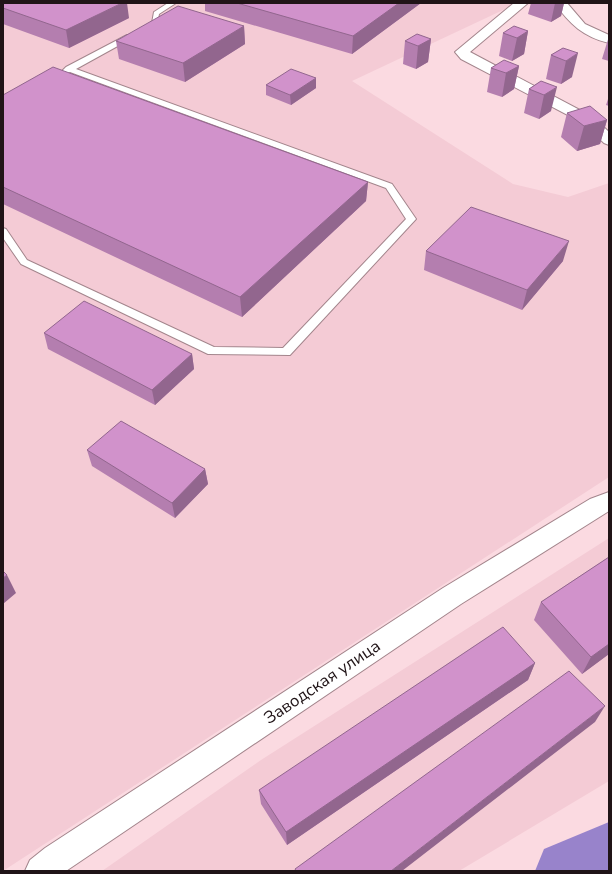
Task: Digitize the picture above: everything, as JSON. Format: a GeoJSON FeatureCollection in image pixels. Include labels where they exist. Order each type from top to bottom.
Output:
{"type":"FeatureCollection","features":[{"type":"Feature","properties":{"kind":"street"},"geometry":{"type":"LineString","coordinates":[[522,3],[462,52],[466,56],[588,120],[609,140]]}},
{"type":"Feature","properties":{"kind":"street"},"geometry":{"type":"LineString","coordinates":[[561,3],[580,27],[594,35],[609,39]]}},
{"type":"Feature","properties":{"kind":"street","name":"Заводская улица"},"geometry":{"type":"LineString","coordinates":[[41,871],[56,859],[452,596],[598,506],[609,501]]}},
{"type":"Feature","properties":{"kind":"lane"},"geometry":{"type":"LineString","coordinates":[[56,77],[154,24],[156,13],[173,3]]}},
{"type":"Feature","properties":{"kind":"lane"},"geometry":{"type":"LineString","coordinates":[[3,231],[24,262],[212,351],[286,352],[411,219],[389,186],[70,69]]}},
{"type":"Feature","properties":{"kind":"shaded area"},"geometry":{"type":"Polygon","coordinates":[[[3,3],[518,3],[352,81],[513,184],[568,197],[609,183],[609,477],[3,871],[3,3]]]}},
{"type":"Feature","properties":{"kind":"shaded area"},"geometry":{"type":"Polygon","coordinates":[[[609,538],[609,781],[459,871],[102,871],[261,760],[609,538]]]}},
{"type":"Feature","properties":{"kind":"building"},"geometry":{"type":"Polygon","coordinates":[[[3,3],[122,3],[66,30],[3,8],[3,3]]]}},
{"type":"Feature","properties":{"kind":"building"},"geometry":{"type":"Polygon","coordinates":[[[237,3],[399,3],[353,36],[237,3]]]}},
{"type":"Feature","properties":{"kind":"building"},"geometry":{"type":"Polygon","coordinates":[[[178,6],[244,26],[183,63],[116,41],[178,6]]]}},
{"type":"Feature","properties":{"kind":"building"},"geometry":{"type":"Polygon","coordinates":[[[514,26],[528,31],[517,38],[503,33],[514,26]]]}},
{"type":"Feature","properties":{"kind":"building"},"geometry":{"type":"Polygon","coordinates":[[[417,34],[431,39],[418,46],[405,41],[417,34]]]}},
{"type":"Feature","properties":{"kind":"building"},"geometry":{"type":"Polygon","coordinates":[[[563,48],[578,53],[566,61],[551,55],[563,48]]]}},
{"type":"Feature","properties":{"kind":"building"},"geometry":{"type":"Polygon","coordinates":[[[504,60],[519,66],[506,73],[491,68],[504,60]]]}},
{"type":"Feature","properties":{"kind":"building"},"geometry":{"type":"Polygon","coordinates":[[[53,67],[368,182],[240,297],[3,187],[3,95],[53,67]]]}},
{"type":"Feature","properties":{"kind":"building"},"geometry":{"type":"Polygon","coordinates":[[[291,69],[316,78],[290,95],[266,85],[291,69]]]}},
{"type":"Feature","properties":{"kind":"building"},"geometry":{"type":"Polygon","coordinates":[[[541,81],[557,87],[544,95],[529,89],[541,81]]]}},
{"type":"Feature","properties":{"kind":"building"},"geometry":{"type":"Polygon","coordinates":[[[590,106],[607,120],[584,126],[567,113],[590,106]]]}},
{"type":"Feature","properties":{"kind":"building"},"geometry":{"type":"Polygon","coordinates":[[[471,207],[569,241],[527,290],[426,251],[471,207]]]}},
{"type":"Feature","properties":{"kind":"building"},"geometry":{"type":"Polygon","coordinates":[[[84,301],[192,354],[152,390],[44,333],[84,301]]]}},
{"type":"Feature","properties":{"kind":"building"},"geometry":{"type":"Polygon","coordinates":[[[121,421],[205,469],[172,503],[87,450],[121,421]]]}},
{"type":"Feature","properties":{"kind":"building"},"geometry":{"type":"Polygon","coordinates":[[[609,557],[609,644],[591,657],[541,602],[609,557]]]}},
{"type":"Feature","properties":{"kind":"building"},"geometry":{"type":"Polygon","coordinates":[[[3,571],[7,575],[3,578],[3,571]]]}},
{"type":"Feature","properties":{"kind":"building"},"geometry":{"type":"Polygon","coordinates":[[[503,627],[535,663],[286,832],[259,790],[503,627]]]}},
{"type":"Feature","properties":{"kind":"building"},"geometry":{"type":"Polygon","coordinates":[[[569,671],[605,706],[391,871],[296,871],[295,869],[569,671]]]}},
{"type":"Feature","properties":{"kind":"waterway"},"geometry":{"type":"LineString","coordinates":[[566,871],[609,853]]}}]}
